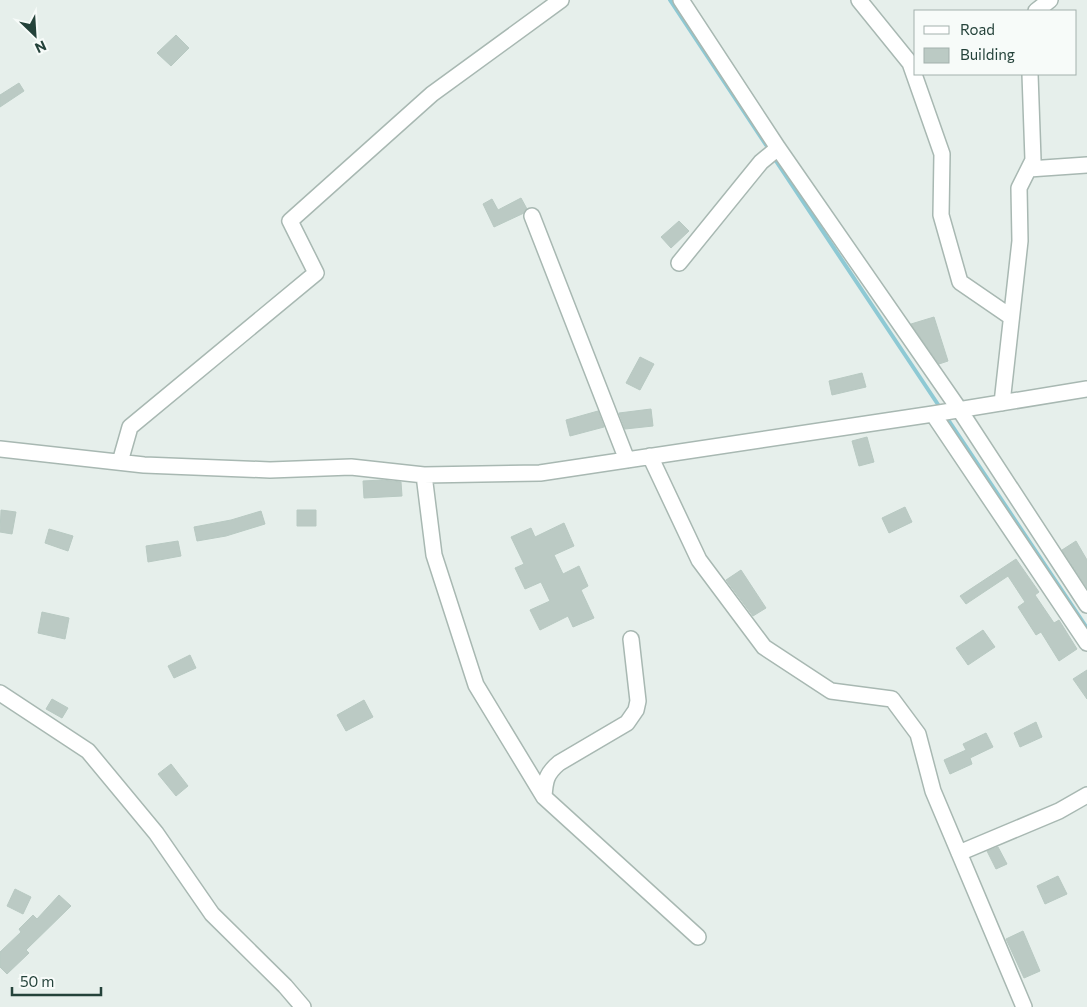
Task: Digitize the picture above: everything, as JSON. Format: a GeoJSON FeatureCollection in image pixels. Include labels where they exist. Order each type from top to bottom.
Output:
{"type":"FeatureCollection","features":[{"type":"Feature","properties":{"kind":"street"},"geometry":{"type":"LineString","coordinates":[[120,462],[130,427],[316,273],[290,221],[432,94],[561,0]]}},
{"type":"Feature","properties":{"kind":"street"},"geometry":{"type":"LineString","coordinates":[[681,0],[778,148],[1087,605]]}},
{"type":"Feature","properties":{"kind":"street"},"geometry":{"type":"LineString","coordinates":[[859,0],[910,62],[914,74]]}},
{"type":"Feature","properties":{"kind":"street"},"geometry":{"type":"LineString","coordinates":[[1037,10],[1050,0]]}},
{"type":"Feature","properties":{"kind":"street"},"geometry":{"type":"LineString","coordinates":[[915,75],[942,154],[941,215],[960,282],[1011,317]]}},
{"type":"Feature","properties":{"kind":"street"},"geometry":{"type":"LineString","coordinates":[[1002,403],[1020,241],[1019,188],[1033,160],[1030,75]]}},
{"type":"Feature","properties":{"kind":"street"},"geometry":{"type":"LineString","coordinates":[[679,263],[761,162],[778,148]]}},
{"type":"Feature","properties":{"kind":"street"},"geometry":{"type":"LineString","coordinates":[[1029,169],[1087,165]]}},
{"type":"Feature","properties":{"kind":"street"},"geometry":{"type":"LineString","coordinates":[[532,216],[627,460]]}},
{"type":"Feature","properties":{"kind":"street"},"geometry":{"type":"LineString","coordinates":[[0,449],[144,465],[270,470],[351,468],[424,475],[540,473],[1087,389]]}},
{"type":"Feature","properties":{"kind":"street"},"geometry":{"type":"LineString","coordinates":[[933,414],[1087,643]]}},
{"type":"Feature","properties":{"kind":"street"},"geometry":{"type":"LineString","coordinates":[[650,456],[699,560],[764,647],[830,692],[892,699],[918,734],[933,791],[1024,1007]]}},
{"type":"Feature","properties":{"kind":"street"},"geometry":{"type":"LineString","coordinates":[[424,475],[434,555],[476,685],[544,797],[698,937]]}},
{"type":"Feature","properties":{"kind":"street"},"geometry":{"type":"LineString","coordinates":[[544,797],[545,779],[549,772],[559,763],[626,723],[636,710],[638,701],[631,639]]}},
{"type":"Feature","properties":{"kind":"street"},"geometry":{"type":"LineString","coordinates":[[0,693],[88,751],[156,833],[212,914],[285,986],[303,1007]]}},
{"type":"Feature","properties":{"kind":"street"},"geometry":{"type":"LineString","coordinates":[[959,853],[1059,811],[1087,795]]}},
{"type":"Feature","properties":{"kind":"building"},"geometry":{"type":"Polygon","coordinates":[[[176,35],[189,48],[171,66],[157,53],[176,35]]]}},
{"type":"Feature","properties":{"kind":"building"},"geometry":{"type":"Polygon","coordinates":[[[19,83],[24,91],[0,107],[0,95],[19,83]]]}},
{"type":"Feature","properties":{"kind":"building"},"geometry":{"type":"Polygon","coordinates":[[[521,198],[527,209],[524,213],[494,227],[483,204],[492,199],[498,210],[521,198]]]}},
{"type":"Feature","properties":{"kind":"building"},"geometry":{"type":"Polygon","coordinates":[[[679,221],[689,231],[671,248],[661,237],[679,221]]]}},
{"type":"Feature","properties":{"kind":"building"},"geometry":{"type":"Polygon","coordinates":[[[934,317],[948,361],[939,364],[911,324],[934,317]]]}},
{"type":"Feature","properties":{"kind":"building"},"geometry":{"type":"Polygon","coordinates":[[[640,357],[654,364],[640,390],[626,383],[640,357]]]}},
{"type":"Feature","properties":{"kind":"building"},"geometry":{"type":"Polygon","coordinates":[[[862,373],[866,387],[832,395],[829,381],[862,373]]]}},
{"type":"Feature","properties":{"kind":"building"},"geometry":{"type":"Polygon","coordinates":[[[651,409],[653,426],[625,429],[619,413],[651,409]]]}},
{"type":"Feature","properties":{"kind":"building"},"geometry":{"type":"Polygon","coordinates":[[[598,411],[604,427],[570,436],[566,420],[598,411]]]}},
{"type":"Feature","properties":{"kind":"building"},"geometry":{"type":"Polygon","coordinates":[[[867,437],[874,462],[859,466],[852,441],[867,437]]]}},
{"type":"Feature","properties":{"kind":"building"},"geometry":{"type":"Polygon","coordinates":[[[363,481],[401,482],[402,496],[364,498],[363,481]]]}},
{"type":"Feature","properties":{"kind":"building"},"geometry":{"type":"Polygon","coordinates":[[[905,507],[912,522],[889,533],[882,518],[905,507]]]}},
{"type":"Feature","properties":{"kind":"building"},"geometry":{"type":"Polygon","coordinates":[[[1,510],[16,512],[12,534],[0,532],[1,510]]]}},
{"type":"Feature","properties":{"kind":"building"},"geometry":{"type":"Polygon","coordinates":[[[297,510],[316,510],[316,526],[297,526],[297,510]]]}},
{"type":"Feature","properties":{"kind":"building"},"geometry":{"type":"Polygon","coordinates":[[[261,511],[265,524],[226,536],[197,541],[194,527],[231,520],[261,511]]]}},
{"type":"Feature","properties":{"kind":"building"},"geometry":{"type":"Polygon","coordinates":[[[564,523],[574,546],[554,555],[563,574],[579,566],[588,586],[581,590],[594,618],[573,627],[568,616],[540,630],[530,610],[550,601],[541,582],[525,589],[515,568],[524,564],[511,537],[531,528],[535,537],[564,523]]]}},
{"type":"Feature","properties":{"kind":"building"},"geometry":{"type":"Polygon","coordinates":[[[49,529],[73,536],[68,551],[45,543],[49,529]]]}},
{"type":"Feature","properties":{"kind":"building"},"geometry":{"type":"Polygon","coordinates":[[[178,541],[181,556],[148,562],[146,546],[178,541]]]}},
{"type":"Feature","properties":{"kind":"building"},"geometry":{"type":"Polygon","coordinates":[[[1076,541],[1087,560],[1087,588],[1062,550],[1076,541]]]}},
{"type":"Feature","properties":{"kind":"building"},"geometry":{"type":"Polygon","coordinates":[[[1016,559],[1039,592],[1035,595],[1054,623],[1059,620],[1077,649],[1059,661],[1041,632],[1036,635],[1018,607],[1025,602],[1008,576],[966,604],[960,596],[1016,559]]]}},
{"type":"Feature","properties":{"kind":"building"},"geometry":{"type":"Polygon","coordinates":[[[741,570],[766,608],[753,616],[726,580],[741,570]]]}},
{"type":"Feature","properties":{"kind":"building"},"geometry":{"type":"Polygon","coordinates":[[[42,612],[69,618],[65,639],[38,633],[42,612]]]}},
{"type":"Feature","properties":{"kind":"building"},"geometry":{"type":"Polygon","coordinates":[[[983,630],[995,647],[968,665],[956,648],[983,630]]]}},
{"type":"Feature","properties":{"kind":"building"},"geometry":{"type":"Polygon","coordinates":[[[190,655],[196,668],[174,678],[168,666],[190,655]]]}},
{"type":"Feature","properties":{"kind":"building"},"geometry":{"type":"Polygon","coordinates":[[[1087,670],[1087,699],[1073,679],[1087,670]]]}},
{"type":"Feature","properties":{"kind":"building"},"geometry":{"type":"Polygon","coordinates":[[[52,699],[68,708],[62,718],[46,709],[52,699]]]}},
{"type":"Feature","properties":{"kind":"building"},"geometry":{"type":"Polygon","coordinates":[[[364,700],[373,717],[346,731],[337,715],[364,700]]]}},
{"type":"Feature","properties":{"kind":"building"},"geometry":{"type":"Polygon","coordinates":[[[1036,722],[1042,737],[1020,747],[1014,733],[1036,722]]]}},
{"type":"Feature","properties":{"kind":"building"},"geometry":{"type":"Polygon","coordinates":[[[986,733],[993,747],[970,758],[972,764],[950,774],[944,760],[966,750],[963,744],[986,733]]]}},
{"type":"Feature","properties":{"kind":"building"},"geometry":{"type":"Polygon","coordinates":[[[171,764],[188,786],[176,796],[158,774],[171,764]]]}},
{"type":"Feature","properties":{"kind":"building"},"geometry":{"type":"Polygon","coordinates":[[[998,847],[1007,864],[996,869],[987,851],[998,847]]]}},
{"type":"Feature","properties":{"kind":"building"},"geometry":{"type":"Polygon","coordinates":[[[1058,876],[1067,894],[1045,904],[1037,886],[1058,876]]]}},
{"type":"Feature","properties":{"kind":"building"},"geometry":{"type":"Polygon","coordinates":[[[15,889],[31,897],[23,914],[7,906],[15,889]]]}},
{"type":"Feature","properties":{"kind":"building"},"geometry":{"type":"Polygon","coordinates":[[[59,895],[71,906],[26,950],[29,953],[7,974],[0,967],[0,952],[21,932],[19,929],[33,915],[37,919],[59,895]]]}},
{"type":"Feature","properties":{"kind":"building"},"geometry":{"type":"Polygon","coordinates":[[[1023,931],[1040,971],[1024,978],[1006,939],[1023,931]]]}},
{"type":"Feature","properties":{"kind":"waterway"},"geometry":{"type":"LineString","coordinates":[[670,0],[766,145]]}},
{"type":"Feature","properties":{"kind":"waterway"},"geometry":{"type":"LineString","coordinates":[[776,161],[941,409]]}},
{"type":"Feature","properties":{"kind":"waterway"},"geometry":{"type":"LineString","coordinates":[[945,415],[1087,628]]}}]}
